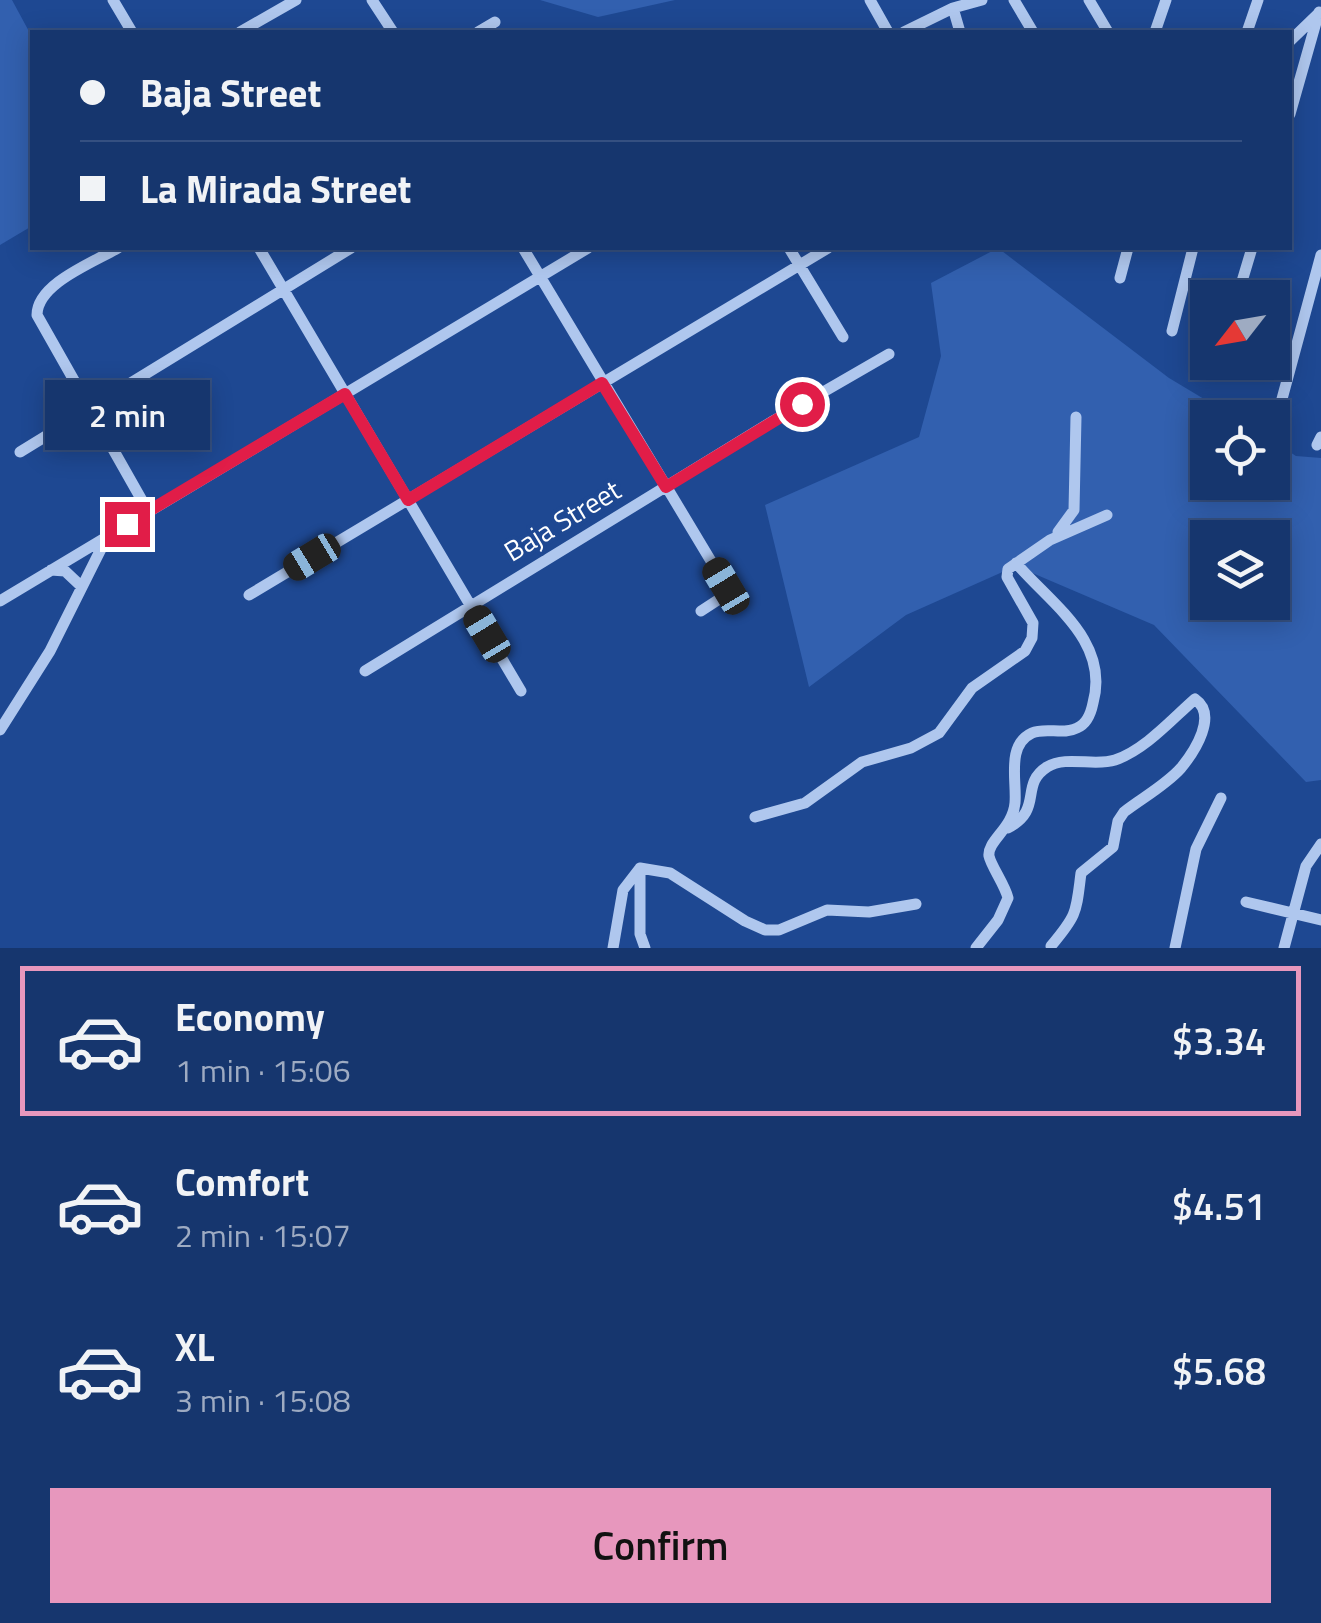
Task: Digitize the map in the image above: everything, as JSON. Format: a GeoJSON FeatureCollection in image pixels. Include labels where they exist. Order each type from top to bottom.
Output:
{"type":"FeatureCollection","features":[{"type":"Feature","properties":{"kind":"street"},"geometry":{"type":"LineString","coordinates":[[113,0],[131,30]]}},
{"type":"Feature","properties":{"kind":"street"},"geometry":{"type":"LineString","coordinates":[[244,30],[296,0]]}},
{"type":"Feature","properties":{"kind":"street"},"geometry":{"type":"LineString","coordinates":[[372,0],[391,30]]}},
{"type":"Feature","properties":{"kind":"street"},"geometry":{"type":"LineString","coordinates":[[870,0],[887,30]]}},
{"type":"Feature","properties":{"kind":"street"},"geometry":{"type":"LineString","coordinates":[[908,30],[953,8],[982,0]]}},
{"type":"Feature","properties":{"kind":"street"},"geometry":{"type":"LineString","coordinates":[[1014,0],[1032,30]]}},
{"type":"Feature","properties":{"kind":"street"},"geometry":{"type":"LineString","coordinates":[[1089,0],[1107,30]]}},
{"type":"Feature","properties":{"kind":"street"},"geometry":{"type":"LineString","coordinates":[[1156,30],[1166,0]]}},
{"type":"Feature","properties":{"kind":"street"},"geometry":{"type":"LineString","coordinates":[[1248,30],[1258,0]]}},
{"type":"Feature","properties":{"kind":"street"},"geometry":{"type":"LineString","coordinates":[[953,8],[959,30]]}},
{"type":"Feature","properties":{"kind":"street"},"geometry":{"type":"LineString","coordinates":[[1292,39],[1320,10]]}},
{"type":"Feature","properties":{"kind":"street"},"geometry":{"type":"LineString","coordinates":[[1292,107],[1320,10]]}},
{"type":"Feature","properties":{"kind":"street"},"geometry":{"type":"LineString","coordinates":[[481,30],[494,22]]}},
{"type":"Feature","properties":{"kind":"street"},"geometry":{"type":"LineString","coordinates":[[115,250],[46,290],[37,302],[37,315],[148,511]]}},
{"type":"Feature","properties":{"kind":"street"},"geometry":{"type":"LineString","coordinates":[[260,250],[521,691]]}},
{"type":"Feature","properties":{"kind":"street"},"geometry":{"type":"LineString","coordinates":[[121,388],[347,250]]}},
{"type":"Feature","properties":{"kind":"street"},"geometry":{"type":"LineString","coordinates":[[524,250],[726,586],[724,596],[701,611]]}},
{"type":"Feature","properties":{"kind":"street"},"geometry":{"type":"LineString","coordinates":[[0,601],[585,250]]}},
{"type":"Feature","properties":{"kind":"street"},"geometry":{"type":"LineString","coordinates":[[790,250],[842,337]]}},
{"type":"Feature","properties":{"kind":"street"},"geometry":{"type":"LineString","coordinates":[[249,595],[825,250]]}},
{"type":"Feature","properties":{"kind":"street"},"geometry":{"type":"LineString","coordinates":[[1120,278],[1127,250]]}},
{"type":"Feature","properties":{"kind":"street"},"geometry":{"type":"LineString","coordinates":[[1172,331],[1192,250]]}},
{"type":"Feature","properties":{"kind":"street"},"geometry":{"type":"LineString","coordinates":[[1242,280],[1251,250]]}},
{"type":"Feature","properties":{"kind":"street"},"geometry":{"type":"LineString","coordinates":[[1283,400],[1321,254]]}},
{"type":"Feature","properties":{"kind":"street","name":"Baja Street"},"geometry":{"type":"LineString","coordinates":[[365,671],[889,354]]}},
{"type":"Feature","properties":{"kind":"street"},"geometry":{"type":"LineString","coordinates":[[20,452],[90,409]]}},
{"type":"Feature","properties":{"kind":"street"},"geometry":{"type":"LineString","coordinates":[[755,817],[805,802],[862,762],[911,748],[939,733],[972,688],[1025,651],[1032,638],[1033,623],[1007,577],[1008,569],[1070,521],[1074,510],[1076,418]]}},
{"type":"Feature","properties":{"kind":"street"},"geometry":{"type":"LineString","coordinates":[[1050,540],[1108,515]]}},
{"type":"Feature","properties":{"kind":"street"},"geometry":{"type":"LineString","coordinates":[[0,730],[50,650],[106,537]]}},
{"type":"Feature","properties":{"kind":"street"},"geometry":{"type":"LineString","coordinates":[[1008,828],[1015,806],[1014,755],[1022,742],[1033,732],[1075,730],[1090,715],[1096,695],[1094,665],[1081,630],[1016,563]]}},
{"type":"Feature","properties":{"kind":"street"},"geometry":{"type":"LineString","coordinates":[[51,570],[65,571],[82,587]]}},
{"type":"Feature","properties":{"kind":"street"},"geometry":{"type":"LineString","coordinates":[[976,948],[998,920],[1008,898],[989,856],[994,840],[1023,820],[1029,811],[1032,786],[1043,770],[1056,762],[1116,760],[1141,745],[1195,698],[1205,710],[1204,731],[1180,768],[1124,812],[1118,821],[1114,847],[1081,873],[1079,907],[1071,924],[1052,946]]}},
{"type":"Feature","properties":{"kind":"street"},"geometry":{"type":"LineString","coordinates":[[1176,948],[1196,849],[1221,798]]}},
{"type":"Feature","properties":{"kind":"street"},"geometry":{"type":"LineString","coordinates":[[1284,948],[1306,866],[1321,844]]}},
{"type":"Feature","properties":{"kind":"street"},"geometry":{"type":"LineString","coordinates":[[640,868],[670,872],[765,930],[779,930],[828,910],[869,912],[916,904]]}},
{"type":"Feature","properties":{"kind":"street"},"geometry":{"type":"LineString","coordinates":[[614,948],[623,890],[640,868]]}},
{"type":"Feature","properties":{"kind":"street"},"geometry":{"type":"LineString","coordinates":[[640,868],[640,934],[645,948]]}},
{"type":"Feature","properties":{"kind":"street"},"geometry":{"type":"LineString","coordinates":[[1246,902],[1321,920]]}},
{"type":"Feature","properties":{"kind":"shaded area"},"geometry":{"type":"Polygon","coordinates":[[[0,0],[12,0],[30,33],[30,227],[0,245],[0,0]]]}},
{"type":"Feature","properties":{"kind":"shaded area"},"geometry":{"type":"Polygon","coordinates":[[[540,0],[675,0],[598,17],[540,0]]]}},
{"type":"Feature","properties":{"kind":"shaded area"},"geometry":{"type":"Polygon","coordinates":[[[1001,250],[1169,378],[1206,400],[1190,400],[1190,500],[1290,500],[1290,452],[1321,458],[1321,780],[1306,782],[1154,625],[1016,566],[906,615],[809,687],[765,505],[919,437],[941,356],[931,283],[1001,250]]]}},
{"type":"Feature","properties":{"kind":"route"},"geometry":{"type":"LineString","coordinates":[[127,524],[345,394],[408,500],[602,383],[666,487],[802,404]]}}]}
